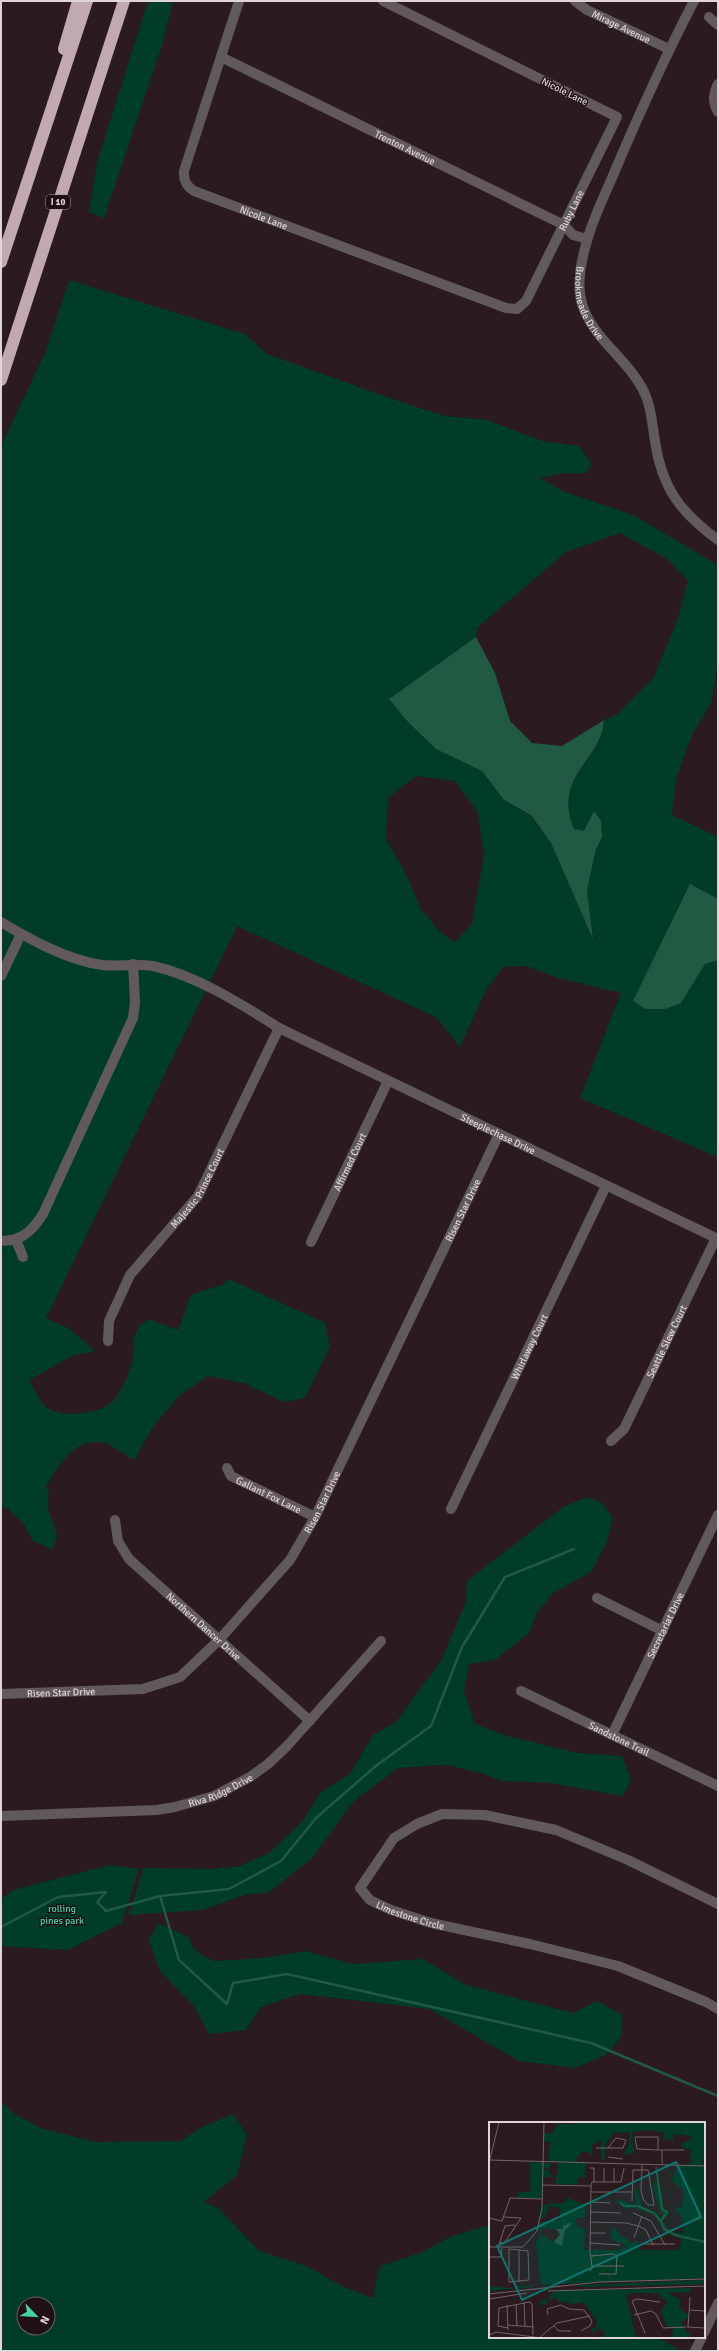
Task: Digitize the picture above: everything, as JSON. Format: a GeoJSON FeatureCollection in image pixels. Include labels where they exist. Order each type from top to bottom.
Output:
{"type":"FeatureCollection","features":[{"type":"Feature","properties":{"kind":"highway"},"geometry":{"type":"LineString","coordinates":[[60,86],[64,44],[78,1]]}},
{"type":"Feature","properties":{"kind":"highway"},"geometry":{"type":"LineString","coordinates":[[1,262],[87,1]]}},
{"type":"Feature","properties":{"kind":"highway","name":"I 10"},"geometry":{"type":"LineString","coordinates":[[1,380],[124,1]]}},
{"type":"Feature","properties":{"kind":"street","name":"Nicole Lane"},"geometry":{"type":"LineString","coordinates":[[239,1],[184,171],[183,177],[190,189],[506,308],[517,309],[524,304]]}},
{"type":"Feature","properties":{"kind":"street","name":"Nicole Lane"},"geometry":{"type":"LineString","coordinates":[[383,1],[617,117]]}},
{"type":"Feature","properties":{"kind":"street","name":"Mirage Avenue"},"geometry":{"type":"LineString","coordinates":[[575,1],[587,10],[669,49]]}},
{"type":"Feature","properties":{"kind":"street","name":"Brookmeade Drive"},"geometry":{"type":"LineString","coordinates":[[694,1],[642,106],[587,239],[579,280],[582,304],[590,323],[623,361],[645,394],[652,415],[660,468],[666,486],[680,506],[696,524],[718,540]]}},
{"type":"Feature","properties":{"kind":"street"},"geometry":{"type":"LineString","coordinates":[[710,17],[718,25]]}},
{"type":"Feature","properties":{"kind":"street","name":"Trenton Avenue"},"geometry":{"type":"LineString","coordinates":[[221,57],[564,225],[574,235],[587,239]]}},
{"type":"Feature","properties":{"kind":"street"},"geometry":{"type":"LineString","coordinates":[[718,84],[714,92],[714,105],[718,112]]}},
{"type":"Feature","properties":{"kind":"street","name":"Ruby Lane"},"geometry":{"type":"LineString","coordinates":[[524,304],[617,117]]}},
{"type":"Feature","properties":{"kind":"street","name":"Steeplechase Drive"},"geometry":{"type":"LineString","coordinates":[[1,922],[21,934],[81,961],[103,965],[133,964],[153,966],[185,976],[237,1001],[279,1028],[717,1239]]}},
{"type":"Feature","properties":{"kind":"street"},"geometry":{"type":"LineString","coordinates":[[1,976],[21,934]]}},
{"type":"Feature","properties":{"kind":"street"},"geometry":{"type":"LineString","coordinates":[[1,1241],[16,1240],[35,1227],[43,1214],[133,1018],[135,1003],[133,964]]}},
{"type":"Feature","properties":{"kind":"street","name":"Majestic Prince Court"},"geometry":{"type":"LineString","coordinates":[[108,1341],[109,1320],[130,1275],[198,1196],[279,1028]]}},
{"type":"Feature","properties":{"kind":"street","name":"Affirmed Court"},"geometry":{"type":"LineString","coordinates":[[311,1242],[388,1081]]}},
{"type":"Feature","properties":{"kind":"street","name":"Risen Star Drive"},"geometry":{"type":"LineString","coordinates":[[1,1694],[143,1689],[180,1677],[220,1640],[290,1560],[315,1517],[499,1134]]}},
{"type":"Feature","properties":{"kind":"street","name":"Whirlaway Court"},"geometry":{"type":"LineString","coordinates":[[451,1509],[606,1186]]}},
{"type":"Feature","properties":{"kind":"street","name":"Seattle Slew Court"},"geometry":{"type":"LineString","coordinates":[[611,1441],[624,1429],[717,1239]]}},
{"type":"Feature","properties":{"kind":"street"},"geometry":{"type":"LineString","coordinates":[[16,1240],[23,1257]]}},
{"type":"Feature","properties":{"kind":"street","name":"Gallant Fox Lane"},"geometry":{"type":"LineString","coordinates":[[227,1468],[231,1476],[315,1517]]}},
{"type":"Feature","properties":{"kind":"street","name":"Secretariat Drive"},"geometry":{"type":"LineString","coordinates":[[612,1735],[718,1515]]}},
{"type":"Feature","properties":{"kind":"street","name":"Northern Dancer Drive"},"geometry":{"type":"LineString","coordinates":[[115,1520],[118,1541],[129,1559],[310,1721]]}},
{"type":"Feature","properties":{"kind":"street"},"geometry":{"type":"LineString","coordinates":[[597,1598],[663,1631]]}},
{"type":"Feature","properties":{"kind":"street","name":"Riva Ridge Drive"},"geometry":{"type":"LineString","coordinates":[[1,1816],[157,1810],[197,1802],[234,1786],[250,1777],[288,1746],[381,1641]]}},
{"type":"Feature","properties":{"kind":"street","name":"Sandstone Trail"},"geometry":{"type":"LineString","coordinates":[[521,1691],[718,1786]]}},
{"type":"Feature","properties":{"kind":"street","name":"Limestone Circle"},"geometry":{"type":"LineString","coordinates":[[718,1904],[628,1860],[556,1830],[484,1815],[442,1814],[417,1824],[394,1838],[360,1888],[370,1900],[391,1910],[431,1923],[530,1944],[618,1966],[718,2009]]}},
{"type":"Feature","properties":{"kind":"street"},"geometry":{"type":"LineString","coordinates":[[705,2331],[718,2303]]}},
{"type":"Feature","properties":{"kind":"street"},"geometry":{"type":"LineString","coordinates":[[695,2351],[702,2338]]}},
{"type":"Feature","properties":{"kind":"green space"},"geometry":{"type":"Polygon","coordinates":[[[148,1],[173,1],[162,45],[104,218],[89,212],[97,163],[148,1]]]}},
{"type":"Feature","properties":{"kind":"green space"},"geometry":{"type":"Polygon","coordinates":[[[69,280],[245,334],[267,354],[398,401],[445,416],[487,420],[542,441],[579,446],[592,464],[586,473],[565,473],[540,478],[562,491],[633,515],[718,565],[718,664],[711,703],[692,735],[676,779],[672,815],[718,837],[718,899],[691,885],[681,1003],[705,964],[718,960],[718,1157],[580,1098],[621,993],[558,978],[526,966],[503,967],[486,990],[460,1047],[436,1017],[237,926],[46,1318],[70,1329],[95,1351],[72,1356],[29,1380],[45,1406],[51,1410],[74,1414],[105,1407],[111,1403],[123,1387],[131,1366],[134,1347],[133,1339],[139,1326],[149,1319],[178,1330],[191,1295],[224,1284],[229,1279],[325,1323],[330,1347],[305,1398],[285,1402],[243,1383],[208,1376],[179,1396],[153,1427],[134,1460],[116,1448],[105,1443],[94,1442],[76,1448],[62,1462],[46,1487],[49,1491],[47,1506],[57,1534],[53,1550],[32,1540],[24,1524],[7,1508],[1,1507],[1,446],[46,351],[69,280]],[[620,533],[566,552],[478,627],[476,637],[389,699],[408,722],[436,749],[482,771],[504,800],[530,815],[551,843],[593,937],[587,890],[596,849],[602,837],[594,811],[584,831],[574,829],[569,810],[570,795],[574,781],[596,747],[604,720],[618,714],[654,677],[678,618],[688,580],[667,559],[620,533]],[[416,776],[388,798],[386,839],[403,868],[421,909],[441,933],[455,942],[472,924],[484,855],[478,812],[455,781],[416,776]]]}},
{"type":"Feature","properties":{"kind":"green space"},"geometry":{"type":"Polygon","coordinates":[[[588,1497],[602,1503],[613,1518],[607,1542],[591,1572],[553,1593],[537,1613],[529,1633],[495,1660],[469,1664],[464,1691],[475,1724],[507,1736],[578,1753],[622,1756],[631,1779],[623,1796],[550,1783],[502,1781],[481,1773],[447,1765],[398,1768],[354,1801],[312,1858],[268,1893],[247,1894],[203,1910],[129,1915],[143,1870],[141,1868],[215,1869],[240,1866],[269,1853],[302,1822],[321,1792],[350,1774],[373,1735],[396,1722],[441,1661],[466,1602],[467,1581],[563,1507],[588,1497]]]}},
{"type":"Feature","properties":{"kind":"green space","name":"rolling pines park"},"geometry":{"type":"Polygon","coordinates":[[[110,1865],[139,1869],[122,1923],[68,1950],[1,1946],[1,1899],[13,1890],[110,1865]]]}},
{"type":"Feature","properties":{"kind":"green space"},"geometry":{"type":"Polygon","coordinates":[[[158,1923],[190,1938],[191,1946],[203,1956],[215,1961],[263,1958],[306,1951],[352,1964],[423,1959],[466,1985],[573,2013],[598,2001],[622,2015],[621,2037],[606,2055],[575,2068],[519,2061],[430,2009],[300,1994],[261,2007],[246,2030],[209,2034],[194,2006],[160,1971],[149,1940],[158,1923]]]}},
{"type":"Feature","properties":{"kind":"green space"},"geometry":{"type":"Polygon","coordinates":[[[1,2101],[14,2114],[41,2128],[95,2142],[181,2141],[198,2129],[233,2114],[247,2135],[237,2175],[204,2202],[218,2208],[259,2251],[306,2266],[344,2287],[373,2298],[379,2267],[422,2252],[452,2236],[489,2225],[489,2338],[659,2338],[681,2351],[1,2351],[1,2101]]]}},
{"type":"Feature","properties":{"kind":"shaded area"},"geometry":{"type":"Polygon","coordinates":[[[476,637],[495,673],[510,721],[532,743],[562,746],[604,720],[601,734],[595,747],[573,782],[569,795],[569,810],[574,829],[584,831],[594,811],[601,821],[602,837],[596,849],[587,890],[593,939],[551,843],[531,815],[504,800],[482,771],[436,749],[408,722],[389,699],[476,637]]]}},
{"type":"Feature","properties":{"kind":"shaded area"},"geometry":{"type":"Polygon","coordinates":[[[690,884],[718,899],[718,960],[705,964],[681,1003],[665,1009],[646,1009],[633,1001],[690,884]]]}},
{"type":"Feature","properties":{"kind":"waterway"},"geometry":{"type":"LineString","coordinates":[[160,1896],[229,1889],[281,1861],[316,1818],[377,1765],[431,1726],[462,1647],[505,1577],[574,1549]]}},
{"type":"Feature","properties":{"kind":"waterway"},"geometry":{"type":"LineString","coordinates":[[1,1927],[58,1897],[106,1892],[97,1902],[106,1911],[160,1896],[179,1960],[227,2004],[233,1983],[287,1974],[591,2043],[718,2096]]}}]}
